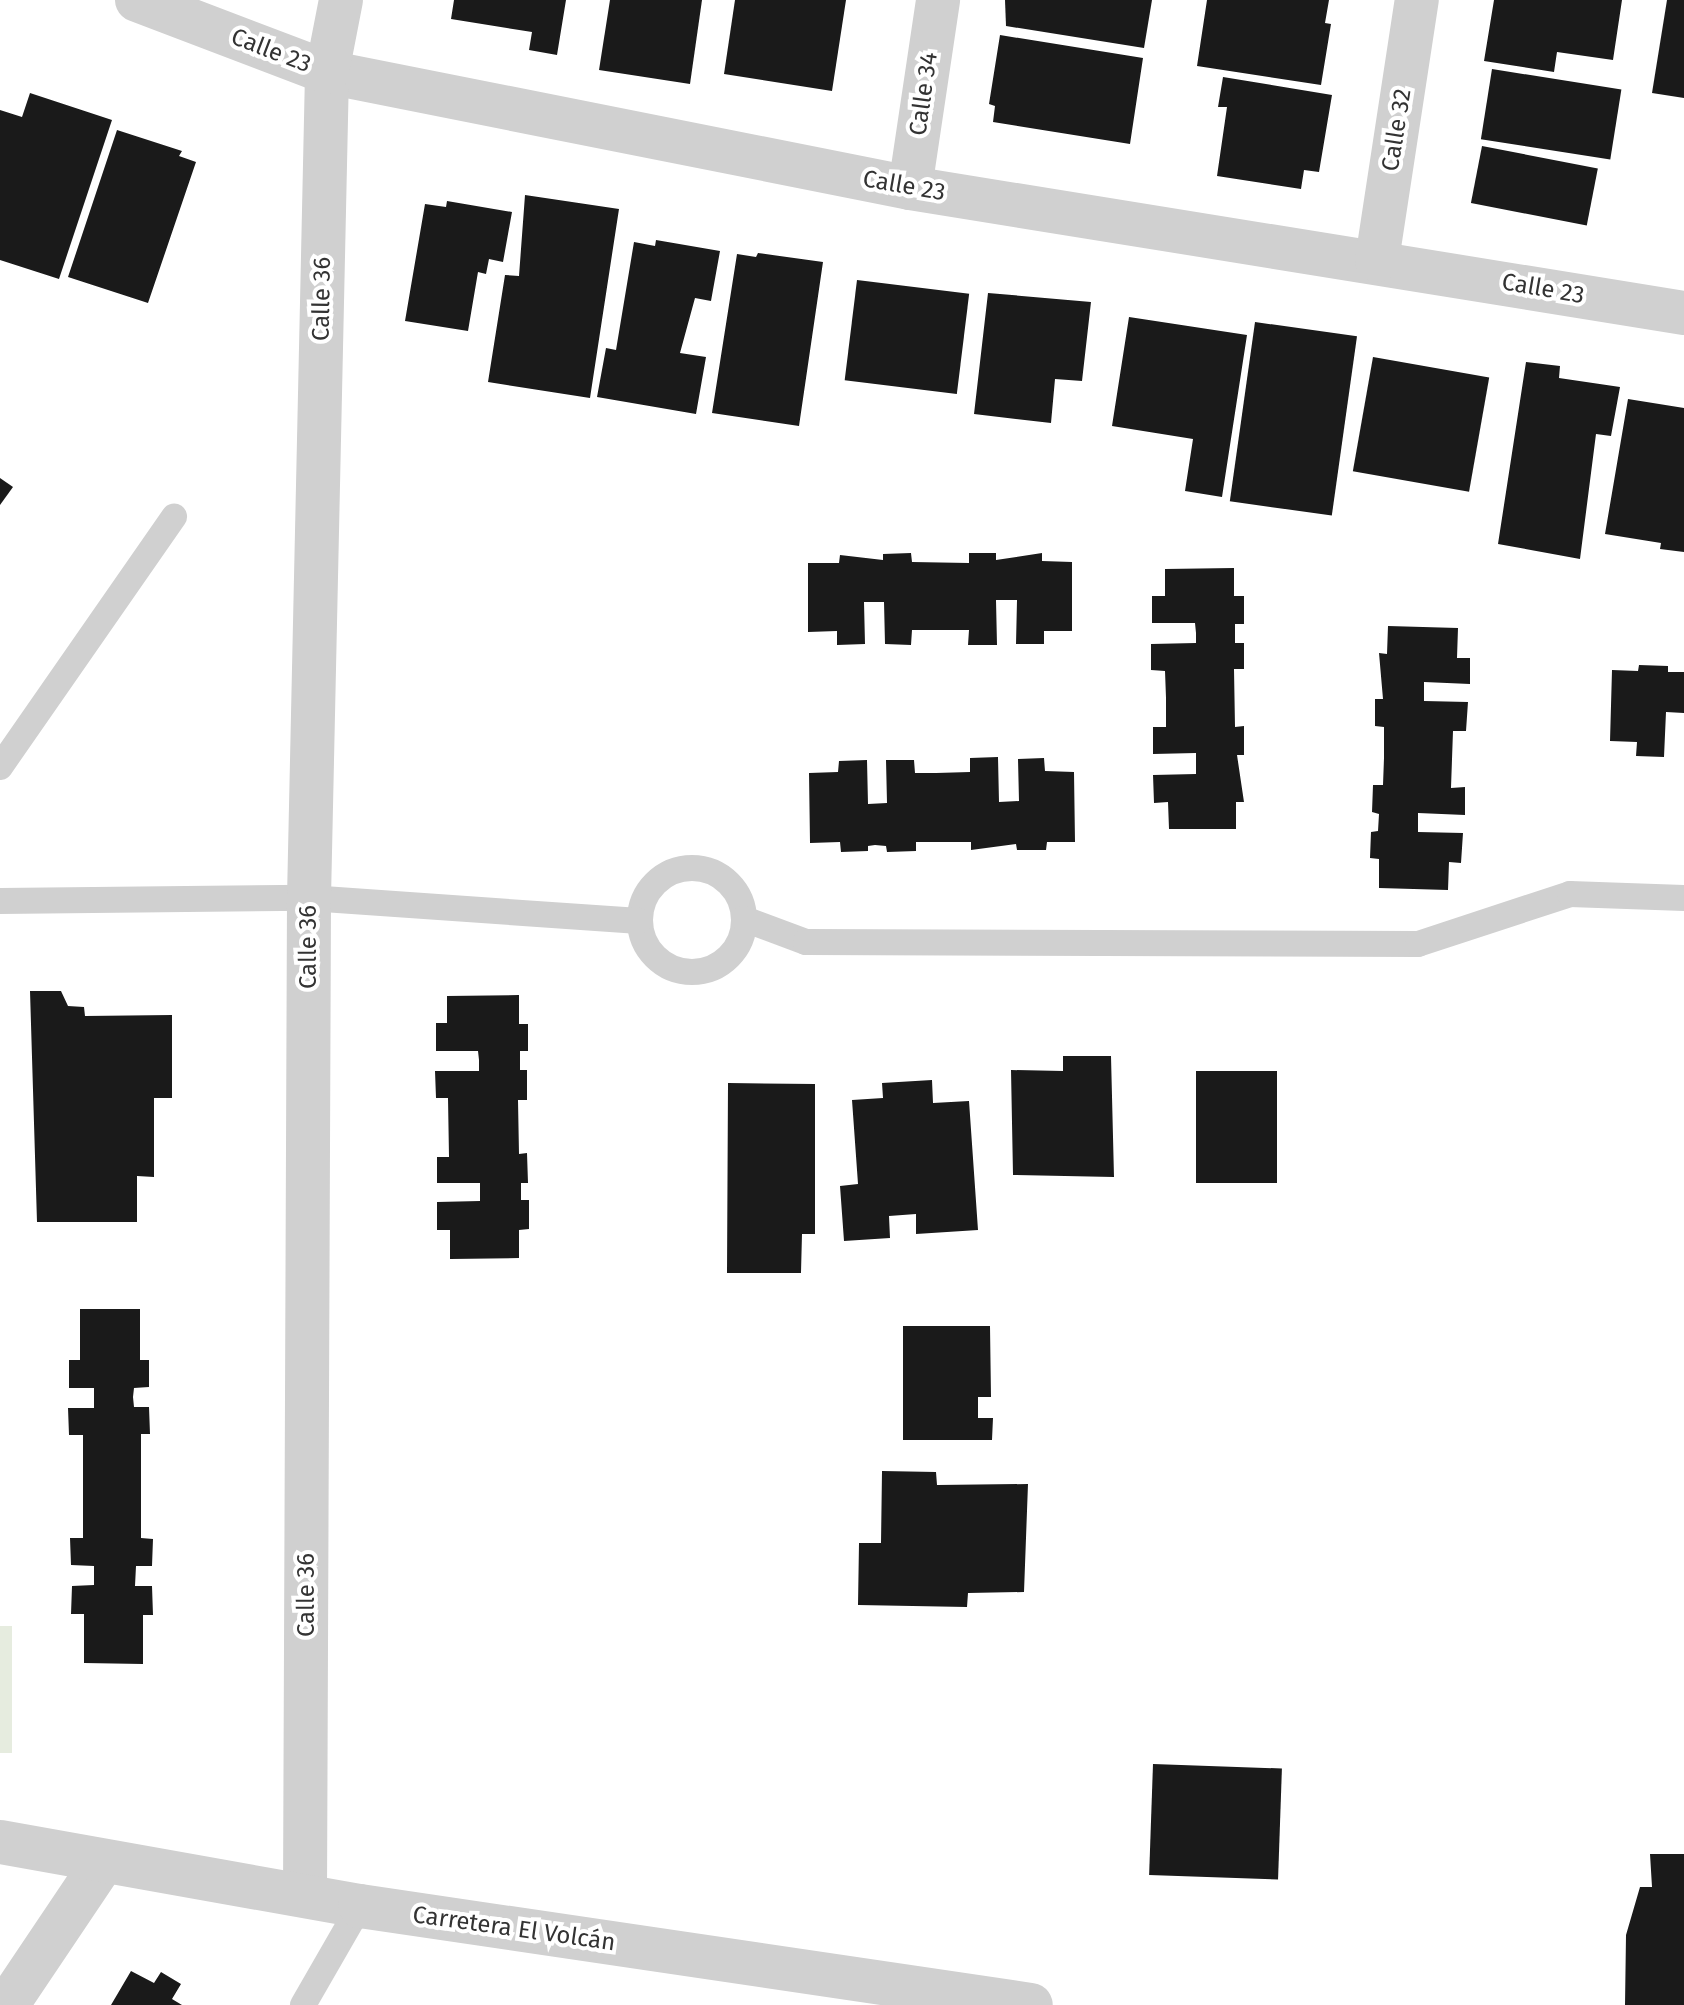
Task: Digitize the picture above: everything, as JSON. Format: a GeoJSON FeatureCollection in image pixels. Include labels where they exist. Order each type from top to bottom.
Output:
{"type":"FeatureCollection","features":[{"type":"Feature","properties":{"kind":"street","name":"Calle 23"},"geometry":{"type":"LineString","coordinates":[[137,0],[327,72],[910,188],[1377,260],[1684,313]]}},
{"type":"Feature","properties":{"kind":"street","name":"Calle 36"},"geometry":{"type":"LineString","coordinates":[[305,1895],[309,898],[327,72],[341,0]]}},
{"type":"Feature","properties":{"kind":"street","name":"Calle 34"},"geometry":{"type":"LineString","coordinates":[[910,188],[938,0]]}},
{"type":"Feature","properties":{"kind":"street","name":"Calle 32"},"geometry":{"type":"LineString","coordinates":[[1377,260],[1417,0]]}},
{"type":"Feature","properties":{"kind":"street","name":"Carretera El Volcán"},"geometry":{"type":"LineString","coordinates":[[0,1842],[360,1906],[1031,2005]]}},
{"type":"Feature","properties":{"kind":"street"},"geometry":{"type":"LineString","coordinates":[[7,2005],[103,1862]]}},
{"type":"Feature","properties":{"kind":"lane"},"geometry":{"type":"LineString","coordinates":[[0,767],[174,517]]}},
{"type":"Feature","properties":{"kind":"lane"},"geometry":{"type":"LineString","coordinates":[[691,867],[729,882],[744,919],[740,940],[729,957],[692,973],[655,958],[643,940],[639,921],[654,883],[671,871],[691,867]]}},
{"type":"Feature","properties":{"kind":"lane"},"geometry":{"type":"LineString","coordinates":[[744,919],[806,942],[1418,944],[1570,894],[1684,898]]}},
{"type":"Feature","properties":{"kind":"lane"},"geometry":{"type":"LineString","coordinates":[[0,901],[309,898],[639,921]]}},
{"type":"Feature","properties":{"kind":"lane"},"geometry":{"type":"LineString","coordinates":[[303,2005],[360,1906]]}},
{"type":"Feature","properties":{"kind":"shaded area"},"geometry":{"type":"Polygon","coordinates":[[[0,1626],[12,1626],[12,1753],[0,1753],[0,1626]]]}},
{"type":"Feature","properties":{"kind":"building"},"geometry":{"type":"Polygon","coordinates":[[[454,0],[566,0],[557,55],[529,50],[532,32],[451,19],[454,0]]]}},
{"type":"Feature","properties":{"kind":"building"},"geometry":{"type":"Polygon","coordinates":[[[610,0],[702,0],[690,84],[599,70],[610,0]]]}},
{"type":"Feature","properties":{"kind":"building"},"geometry":{"type":"Polygon","coordinates":[[[735,0],[846,0],[832,91],[724,74],[735,0]]]}},
{"type":"Feature","properties":{"kind":"building"},"geometry":{"type":"Polygon","coordinates":[[[1005,0],[1152,0],[1144,48],[1006,26],[1005,0]]]}},
{"type":"Feature","properties":{"kind":"building"},"geometry":{"type":"Polygon","coordinates":[[[1207,0],[1329,0],[1325,23],[1331,24],[1321,85],[1197,66],[1207,0]]]}},
{"type":"Feature","properties":{"kind":"building"},"geometry":{"type":"Polygon","coordinates":[[[1494,0],[1622,0],[1613,60],[1557,52],[1554,72],[1484,61],[1494,0]]]}},
{"type":"Feature","properties":{"kind":"building"},"geometry":{"type":"Polygon","coordinates":[[[1667,0],[1684,0],[1684,98],[1652,93],[1667,0]]]}},
{"type":"Feature","properties":{"kind":"building"},"geometry":{"type":"Polygon","coordinates":[[[1000,35],[1143,58],[1130,144],[993,122],[995,106],[989,104],[1000,35]]]}},
{"type":"Feature","properties":{"kind":"building"},"geometry":{"type":"Polygon","coordinates":[[[1492,69],[1621,89],[1610,160],[1481,139],[1492,69]]]}},
{"type":"Feature","properties":{"kind":"building"},"geometry":{"type":"Polygon","coordinates":[[[1223,77],[1332,95],[1319,172],[1304,170],[1301,189],[1217,176],[1227,107],[1218,107],[1223,77]]]}},
{"type":"Feature","properties":{"kind":"building"},"geometry":{"type":"Polygon","coordinates":[[[30,93],[112,120],[59,279],[0,260],[0,110],[22,117],[30,93]]]}},
{"type":"Feature","properties":{"kind":"building"},"geometry":{"type":"Polygon","coordinates":[[[117,130],[182,151],[179,156],[196,162],[148,303],[68,277],[117,130]]]}},
{"type":"Feature","properties":{"kind":"building"},"geometry":{"type":"Polygon","coordinates":[[[1482,146],[1598,169],[1587,225],[1471,203],[1482,146]]]}},
{"type":"Feature","properties":{"kind":"building"},"geometry":{"type":"Polygon","coordinates":[[[525,195],[619,209],[590,398],[488,382],[505,275],[519,276],[525,195]]]}},
{"type":"Feature","properties":{"kind":"building"},"geometry":{"type":"Polygon","coordinates":[[[447,201],[512,212],[503,262],[489,259],[486,274],[478,272],[468,331],[405,321],[425,204],[446,207],[447,201]]]}},
{"type":"Feature","properties":{"kind":"building"},"geometry":{"type":"Polygon","coordinates":[[[656,240],[720,251],[711,301],[695,298],[680,353],[706,357],[696,414],[597,397],[606,348],[616,350],[634,242],[655,246],[656,240]]]}},
{"type":"Feature","properties":{"kind":"building"},"geometry":{"type":"Polygon","coordinates":[[[758,253],[823,262],[799,426],[712,413],[737,254],[756,257],[758,253]]]}},
{"type":"Feature","properties":{"kind":"building"},"geometry":{"type":"Polygon","coordinates":[[[857,280],[969,294],[957,394],[845,380],[857,280]]]}},
{"type":"Feature","properties":{"kind":"building"},"geometry":{"type":"Polygon","coordinates":[[[988,293],[1091,302],[1082,381],[1055,379],[1051,423],[974,414],[988,293]]]}},
{"type":"Feature","properties":{"kind":"building"},"geometry":{"type":"Polygon","coordinates":[[[1129,317],[1247,335],[1222,497],[1185,491],[1193,439],[1112,426],[1129,317]]]}},
{"type":"Feature","properties":{"kind":"building"},"geometry":{"type":"Polygon","coordinates":[[[1255,322],[1357,336],[1332,516],[1230,501],[1255,322]]]}},
{"type":"Feature","properties":{"kind":"building"},"geometry":{"type":"Polygon","coordinates":[[[1373,357],[1489,377],[1469,492],[1353,471],[1373,357]]]}},
{"type":"Feature","properties":{"kind":"building"},"geometry":{"type":"Polygon","coordinates":[[[1526,362],[1560,366],[1559,378],[1620,387],[1611,436],[1596,434],[1580,559],[1498,544],[1526,362]]]}},
{"type":"Feature","properties":{"kind":"building"},"geometry":{"type":"Polygon","coordinates":[[[1628,399],[1684,408],[1684,552],[1660,549],[1661,543],[1605,534],[1628,399]]]}},
{"type":"Feature","properties":{"kind":"building"},"geometry":{"type":"Polygon","coordinates":[[[0,478],[13,487],[0,505],[0,478]]]}},
{"type":"Feature","properties":{"kind":"building"},"geometry":{"type":"Polygon","coordinates":[[[911,553],[912,562],[969,563],[969,553],[996,553],[996,560],[1042,553],[1042,561],[1072,562],[1072,631],[1044,631],[1044,644],[1016,644],[1017,600],[996,600],[997,645],[968,645],[969,630],[912,630],[911,645],[885,644],[884,602],[864,602],[865,644],[837,645],[837,631],[808,632],[808,563],[839,563],[840,555],[883,560],[883,554],[911,553]]]}},
{"type":"Feature","properties":{"kind":"building"},"geometry":{"type":"Polygon","coordinates":[[[1234,568],[1234,596],[1244,596],[1244,624],[1235,624],[1235,643],[1244,643],[1244,669],[1234,669],[1235,727],[1244,726],[1244,755],[1237,755],[1244,802],[1236,802],[1236,829],[1169,829],[1168,802],[1154,803],[1153,775],[1196,774],[1196,753],[1153,754],[1153,727],[1166,727],[1166,698],[1165,671],[1151,670],[1151,644],[1196,643],[1196,633],[1195,623],[1152,623],[1152,596],[1165,596],[1165,569],[1234,568]]]}},
{"type":"Feature","properties":{"kind":"building"},"geometry":{"type":"Polygon","coordinates":[[[1388,626],[1458,628],[1457,658],[1470,658],[1470,684],[1424,682],[1424,701],[1468,702],[1466,731],[1453,731],[1451,788],[1465,787],[1465,815],[1418,813],[1418,832],[1463,833],[1461,863],[1449,862],[1448,890],[1379,888],[1379,859],[1370,858],[1371,832],[1378,831],[1379,814],[1372,812],[1373,785],[1383,785],[1384,758],[1384,727],[1375,726],[1375,699],[1383,699],[1379,653],[1387,654],[1388,626]]]}},
{"type":"Feature","properties":{"kind":"building"},"geometry":{"type":"Polygon","coordinates":[[[1639,665],[1668,666],[1668,672],[1684,672],[1684,713],[1666,712],[1664,757],[1636,756],[1637,742],[1610,741],[1612,670],[1638,671],[1639,665]]]}},
{"type":"Feature","properties":{"kind":"building"},"geometry":{"type":"Polygon","coordinates":[[[998,757],[999,802],[1019,801],[1018,759],[1044,758],[1045,771],[1074,772],[1075,842],[1047,842],[1046,850],[1017,850],[1016,844],[971,850],[971,842],[916,842],[916,851],[887,852],[886,846],[868,846],[868,851],[841,852],[840,842],[810,843],[809,773],[838,772],[839,761],[867,760],[868,804],[887,803],[886,760],[914,760],[915,773],[936,773],[970,772],[970,758],[998,757]]]}},
{"type":"Feature","properties":{"kind":"building"},"geometry":{"type":"Polygon","coordinates":[[[30,991],[61,991],[68,1006],[84,1007],[85,1016],[172,1015],[172,1098],[154,1098],[154,1177],[137,1176],[137,1222],[37,1222],[30,991]]]}},
{"type":"Feature","properties":{"kind":"building"},"geometry":{"type":"Polygon","coordinates":[[[519,995],[519,1024],[528,1024],[528,1051],[520,1051],[520,1070],[527,1070],[527,1100],[518,1100],[519,1154],[527,1153],[528,1183],[521,1183],[521,1200],[529,1200],[529,1229],[519,1230],[519,1258],[450,1259],[450,1230],[437,1230],[437,1202],[480,1201],[480,1183],[437,1183],[437,1157],[449,1157],[448,1098],[436,1098],[435,1071],[479,1071],[479,1060],[478,1051],[436,1051],[436,1023],[447,1023],[447,996],[519,995]]]}},
{"type":"Feature","properties":{"kind":"building"},"geometry":{"type":"Polygon","coordinates":[[[1063,1056],[1111,1056],[1114,1177],[1013,1175],[1011,1070],[1063,1071],[1063,1056]]]}},
{"type":"Feature","properties":{"kind":"building"},"geometry":{"type":"Polygon","coordinates":[[[1196,1071],[1277,1071],[1277,1183],[1196,1183],[1196,1071]]]}},
{"type":"Feature","properties":{"kind":"building"},"geometry":{"type":"Polygon","coordinates":[[[932,1080],[933,1103],[969,1101],[978,1230],[916,1234],[916,1214],[889,1216],[890,1238],[844,1241],[840,1186],[858,1184],[852,1100],[883,1098],[882,1083],[932,1080]]]}},
{"type":"Feature","properties":{"kind":"building"},"geometry":{"type":"Polygon","coordinates":[[[728,1083],[815,1084],[815,1234],[802,1234],[801,1273],[727,1273],[728,1083]]]}},
{"type":"Feature","properties":{"kind":"building"},"geometry":{"type":"Polygon","coordinates":[[[80,1309],[140,1309],[140,1360],[149,1360],[149,1387],[134,1388],[133,1397],[134,1407],[149,1407],[150,1434],[141,1434],[141,1538],[153,1539],[152,1566],[136,1566],[135,1586],[152,1586],[153,1615],[143,1615],[143,1664],[84,1663],[84,1614],[71,1614],[72,1586],[94,1585],[94,1566],[71,1565],[70,1538],[83,1538],[83,1435],[69,1435],[68,1408],[94,1408],[94,1388],[69,1388],[69,1360],[80,1360],[80,1309]]]}},
{"type":"Feature","properties":{"kind":"building"},"geometry":{"type":"Polygon","coordinates":[[[903,1326],[990,1326],[991,1397],[978,1397],[978,1418],[993,1418],[992,1440],[903,1440],[903,1326]]]}},
{"type":"Feature","properties":{"kind":"building"},"geometry":{"type":"Polygon","coordinates":[[[882,1471],[936,1472],[937,1485],[1028,1484],[1024,1592],[968,1593],[967,1607],[858,1605],[859,1543],[881,1543],[882,1471]]]}},
{"type":"Feature","properties":{"kind":"building"},"geometry":{"type":"Polygon","coordinates":[[[1153,1764],[1282,1769],[1278,1879],[1149,1875],[1153,1764]]]}},
{"type":"Feature","properties":{"kind":"building"},"geometry":{"type":"Polygon","coordinates":[[[1650,1854],[1684,1854],[1684,2005],[1625,2005],[1626,1935],[1640,1887],[1652,1887],[1650,1854]]]}},
{"type":"Feature","properties":{"kind":"building"},"geometry":{"type":"Polygon","coordinates":[[[131,1971],[154,1983],[161,1972],[181,1984],[172,1999],[182,2005],[111,2005],[131,1971]]]}}]}
